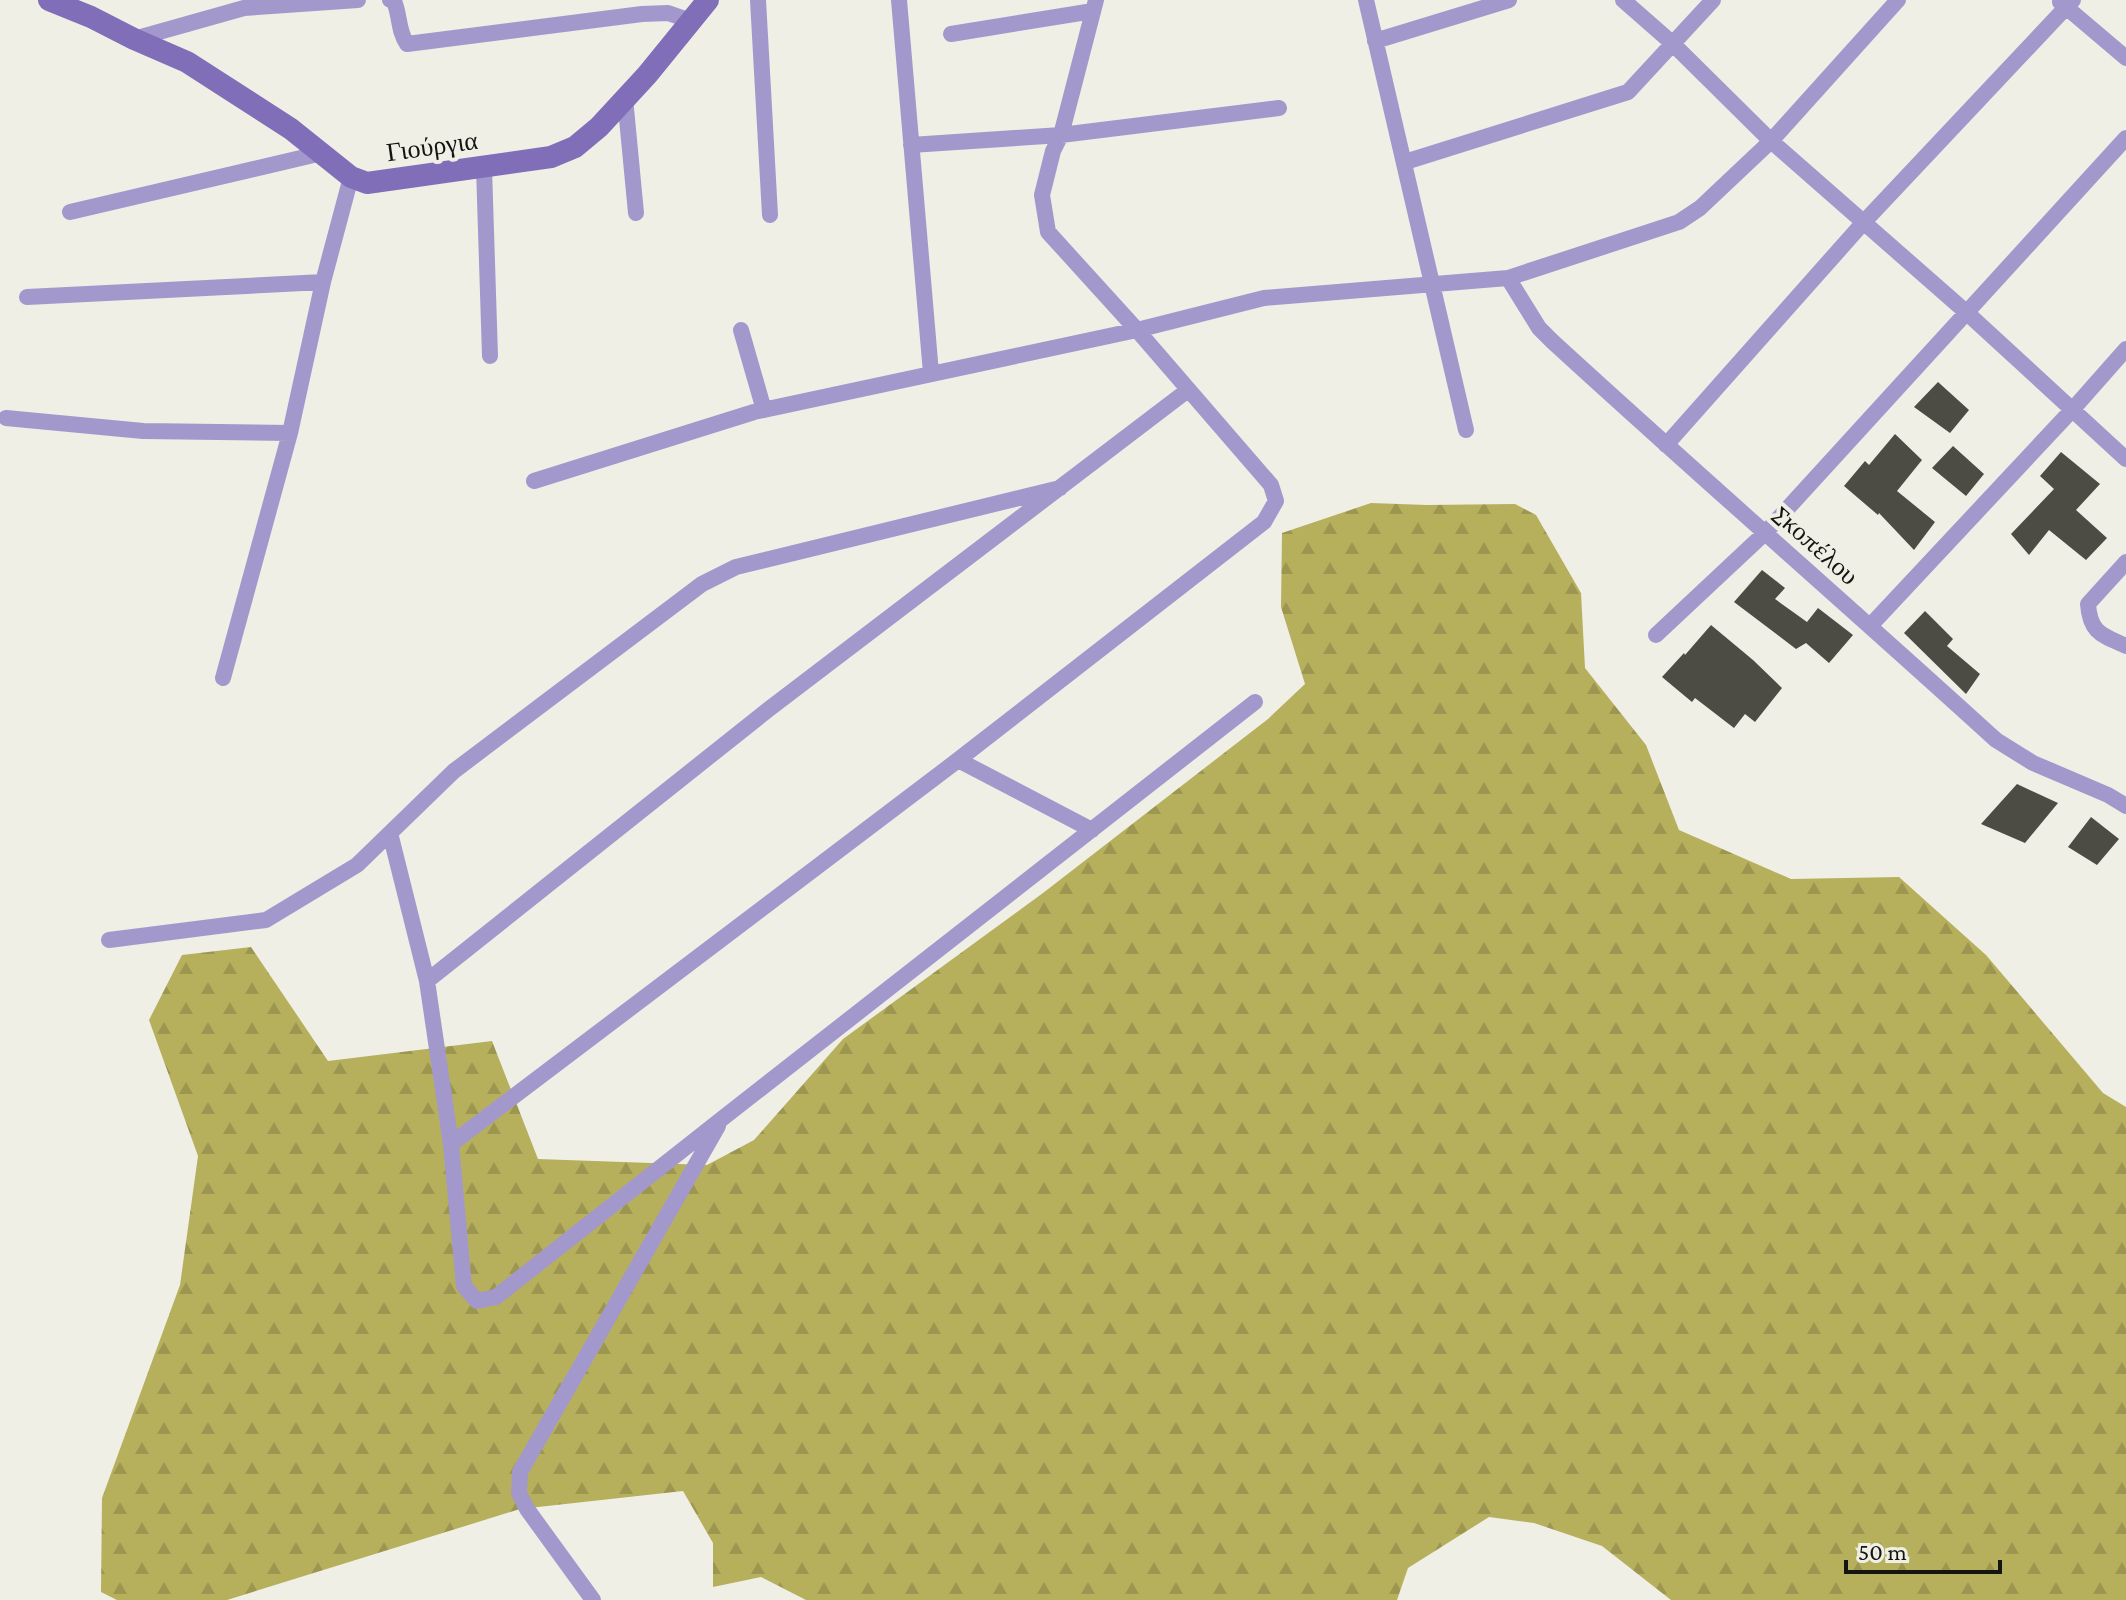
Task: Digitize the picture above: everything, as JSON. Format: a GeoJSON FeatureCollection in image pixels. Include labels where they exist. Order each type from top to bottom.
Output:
{"type":"FeatureCollection","features":[{"type":"Feature","properties":{"kind":"street"},"geometry":{"type":"LineString","coordinates":[[134,39],[244,8],[358,0]]}},
{"type":"Feature","properties":{"kind":"street"},"geometry":{"type":"LineString","coordinates":[[390,0],[397,8],[402,36],[407,44],[642,14],[668,13],[691,21]]}},
{"type":"Feature","properties":{"kind":"street","name":"Γιούργια"},"geometry":{"type":"LineString","coordinates":[[54,1],[187,62],[291,129],[351,177],[367,183],[551,157],[575,147],[599,127],[647,75],[708,0]]}},
{"type":"Feature","properties":{"kind":"street"},"geometry":{"type":"LineString","coordinates":[[758,0],[770,215]]}},
{"type":"Feature","properties":{"kind":"street"},"geometry":{"type":"LineString","coordinates":[[899,0],[931,373]]}},
{"type":"Feature","properties":{"kind":"street"},"geometry":{"type":"LineString","coordinates":[[1366,0],[1466,430]]}},
{"type":"Feature","properties":{"kind":"street"},"geometry":{"type":"LineString","coordinates":[[1375,41],[1509,0]]}},
{"type":"Feature","properties":{"kind":"street"},"geometry":{"type":"LineString","coordinates":[[1623,0],[1672,43],[1771,141],[1966,312],[2126,459]]}},
{"type":"Feature","properties":{"kind":"street"},"geometry":{"type":"LineString","coordinates":[[1405,162],[1628,92],[1713,0]]}},
{"type":"Feature","properties":{"kind":"street"},"geometry":{"type":"LineString","coordinates":[[534,481],[764,410],[1137,330],[1264,298],[1508,278],[1679,222],[1700,208],[1771,141],[1898,0]]}},
{"type":"Feature","properties":{"kind":"street"},"geometry":{"type":"LineString","coordinates":[[1666,445],[1863,223],[2066,2],[2126,58]]}},
{"type":"Feature","properties":{"kind":"street"},"geometry":{"type":"LineString","coordinates":[[451,1144],[958,760],[1264,522],[1276,501],[1271,485],[1048,232],[1042,195],[1053,151],[1061,135],[1094,5],[951,34]]}},
{"type":"Feature","properties":{"kind":"street"},"geometry":{"type":"LineString","coordinates":[[625,98],[636,213]]}},
{"type":"Feature","properties":{"kind":"street"},"geometry":{"type":"LineString","coordinates":[[911,145],[1061,135],[1279,108]]}},
{"type":"Feature","properties":{"kind":"street"},"geometry":{"type":"LineString","coordinates":[[1656,635],[1766,532],[2126,138]]}},
{"type":"Feature","properties":{"kind":"street"},"geometry":{"type":"LineString","coordinates":[[70,212],[322,153]]}},
{"type":"Feature","properties":{"kind":"street"},"geometry":{"type":"LineString","coordinates":[[484,168],[490,356]]}},
{"type":"Feature","properties":{"kind":"street"},"geometry":{"type":"LineString","coordinates":[[223,678],[290,433],[323,282],[351,177]]}},
{"type":"Feature","properties":{"kind":"street","name":"Σκοπέλου"},"geometry":{"type":"LineString","coordinates":[[1508,278],[1539,328],[1996,740],[2033,763],[2108,795],[2126,806]]}},
{"type":"Feature","properties":{"kind":"street"},"geometry":{"type":"LineString","coordinates":[[27,297],[323,282]]}},
{"type":"Feature","properties":{"kind":"street"},"geometry":{"type":"LineString","coordinates":[[741,330],[764,410]]}},
{"type":"Feature","properties":{"kind":"street"},"geometry":{"type":"LineString","coordinates":[[1870,626],[2126,349]]}},
{"type":"Feature","properties":{"kind":"street"},"geometry":{"type":"LineString","coordinates":[[427,981],[769,709],[1188,390]]}},
{"type":"Feature","properties":{"kind":"street"},"geometry":{"type":"LineString","coordinates":[[6,418],[143,431],[290,433]]}},
{"type":"Feature","properties":{"kind":"street"},"geometry":{"type":"LineString","coordinates":[[109,940],[266,920],[357,865],[454,771],[702,584],[736,567],[1060,488]]}},
{"type":"Feature","properties":{"kind":"street"},"geometry":{"type":"LineString","coordinates":[[2126,562],[2088,604],[2089,619],[2098,633],[2126,646]]}},
{"type":"Feature","properties":{"kind":"street"},"geometry":{"type":"LineString","coordinates":[[390,833],[427,981],[451,1144],[464,1286],[477,1301],[496,1297],[1255,702]]}},
{"type":"Feature","properties":{"kind":"street"},"geometry":{"type":"LineString","coordinates":[[958,760],[1092,830]]}},
{"type":"Feature","properties":{"kind":"street"},"geometry":{"type":"LineString","coordinates":[[593,1600],[527,1509],[519,1493],[520,1472],[723,1118]]}},
{"type":"Feature","properties":{"kind":"green space"},"geometry":{"type":"Polygon","coordinates":[[[1371,503],[1515,504],[1536,515],[1581,593],[1585,668],[1646,745],[1679,830],[1791,879],[1899,877],[1986,955],[2103,1093],[2126,1107],[2126,1600],[1671,1600],[1602,1546],[1534,1523],[1489,1517],[1408,1568],[1397,1600],[806,1600],[761,1577],[713,1587],[713,1543],[683,1491],[520,1509],[227,1600],[117,1600],[101,1592],[102,1498],[180,1285],[198,1156],[149,1020],[182,955],[251,947],[328,1061],[492,1041],[538,1159],[707,1165],[754,1140],[843,1039],[1043,893],[1268,719],[1305,684],[1281,607],[1282,533],[1371,503]]]}},
{"type":"Feature","properties":{"kind":"building"},"geometry":{"type":"Polygon","coordinates":[[[1938,382],[1969,410],[1950,433],[1914,407],[1938,382]]]}},
{"type":"Feature","properties":{"kind":"building"},"geometry":{"type":"Polygon","coordinates":[[[1895,434],[1922,460],[1897,491],[1935,522],[1914,550],[1879,513],[1844,486],[1865,461],[1869,465],[1895,434]]]}},
{"type":"Feature","properties":{"kind":"building"},"geometry":{"type":"Polygon","coordinates":[[[1953,446],[1984,474],[1966,496],[1932,468],[1953,446]]]}},
{"type":"Feature","properties":{"kind":"building"},"geometry":{"type":"Polygon","coordinates":[[[2061,452],[2100,484],[2076,510],[2107,538],[2086,560],[2049,530],[2029,555],[2011,534],[2054,489],[2040,476],[2061,452]]]}},
{"type":"Feature","properties":{"kind":"building"},"geometry":{"type":"Polygon","coordinates":[[[1762,570],[1785,588],[1775,599],[1807,622],[1818,608],[1853,635],[1829,663],[1806,643],[1796,649],[1734,602],[1762,570]]]}},
{"type":"Feature","properties":{"kind":"building"},"geometry":{"type":"Polygon","coordinates":[[[1925,611],[1953,639],[1947,646],[1980,674],[1966,694],[1904,633],[1925,611]]]}},
{"type":"Feature","properties":{"kind":"building"},"geometry":{"type":"Polygon","coordinates":[[[1711,625],[1782,688],[1755,722],[1745,714],[1734,728],[1695,698],[1692,702],[1662,677],[1711,625]]]}},
{"type":"Feature","properties":{"kind":"building"},"geometry":{"type":"Polygon","coordinates":[[[2017,784],[2058,803],[2025,843],[1981,824],[2017,784]]]}},
{"type":"Feature","properties":{"kind":"building"},"geometry":{"type":"Polygon","coordinates":[[[2091,817],[2119,839],[2097,865],[2068,847],[2091,817]]]}}]}
